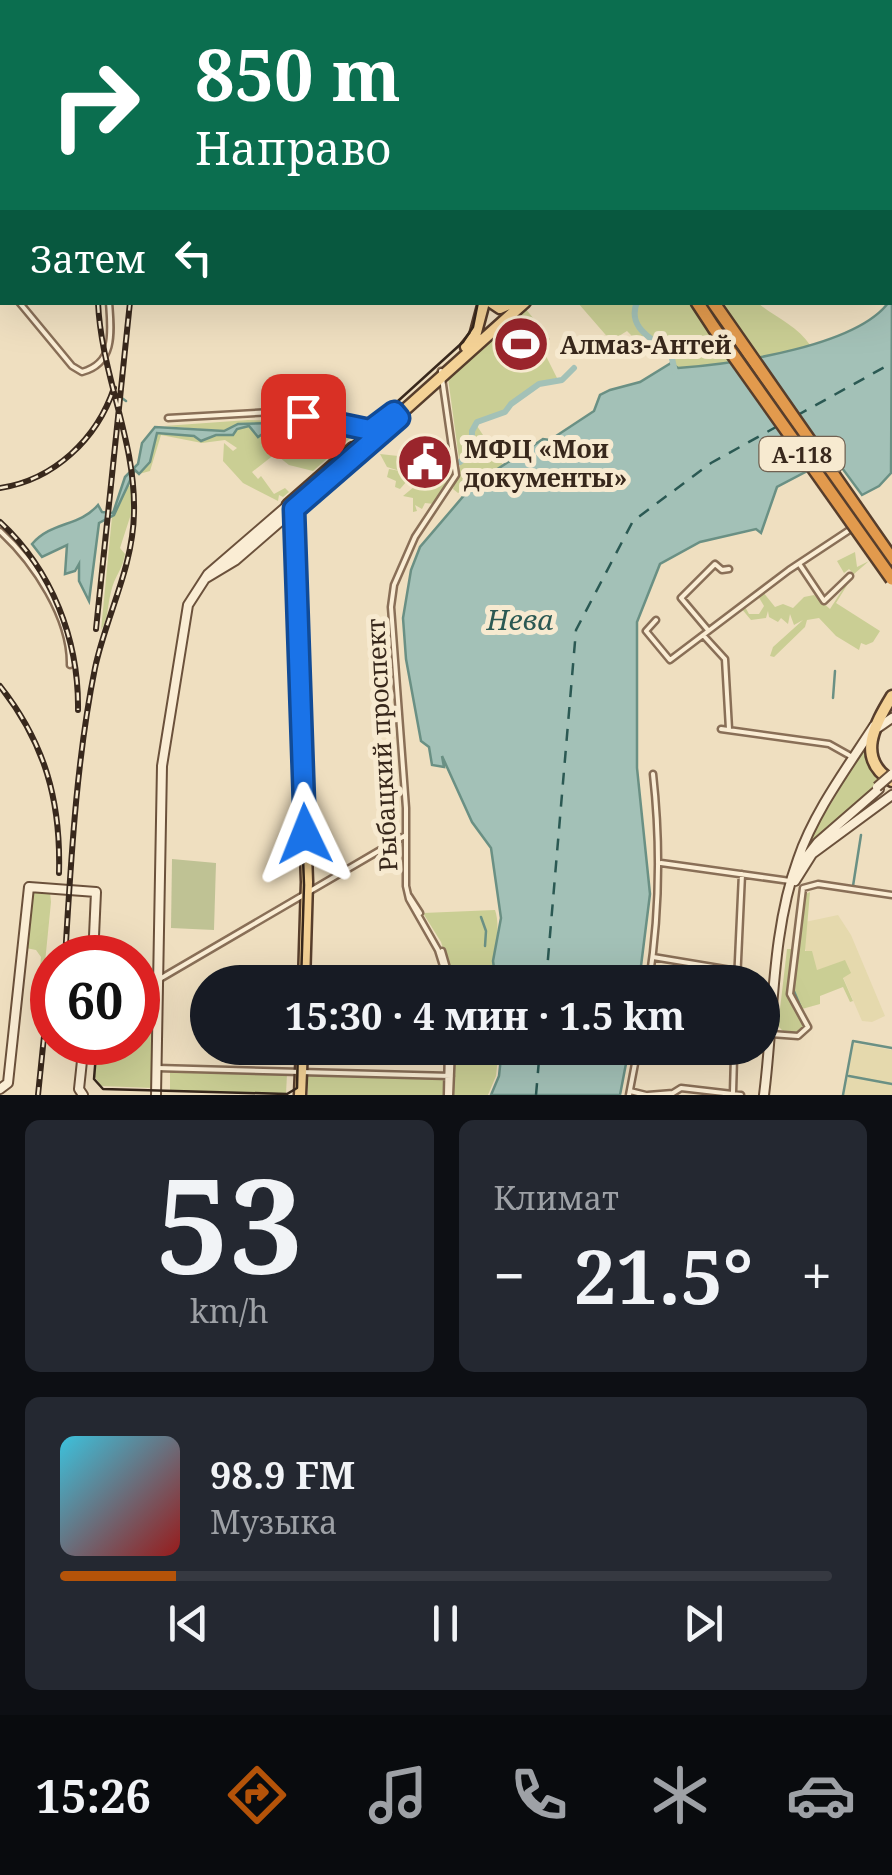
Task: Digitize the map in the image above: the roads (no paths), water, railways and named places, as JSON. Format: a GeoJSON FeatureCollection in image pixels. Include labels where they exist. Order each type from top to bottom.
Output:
{"type":"FeatureCollection","features":[{"type":"Feature","properties":{"kind":"highway","name":"А-118"},"geometry":{"type":"LineString","coordinates":[[700,305],[720,324],[892,562]]}},
{"type":"Feature","properties":{"kind":"highway","name":"А-118"},"geometry":{"type":"LineString","coordinates":[[714,305],[720,324],[892,579]]}},
{"type":"Feature","properties":{"kind":"main road"},"geometry":{"type":"LineString","coordinates":[[478,340],[486,305]]}},
{"type":"Feature","properties":{"kind":"main road"},"geometry":{"type":"LineString","coordinates":[[478,340],[511,305]]}},
{"type":"Feature","properties":{"kind":"main road"},"geometry":{"type":"LineString","coordinates":[[302,965],[304,892],[290,509],[521,305]]}},
{"type":"Feature","properties":{"kind":"main road"},"geometry":{"type":"LineString","coordinates":[[340,464],[366,433],[397,415]]}},
{"type":"Feature","properties":{"kind":"main road"},"geometry":{"type":"LineString","coordinates":[[892,696],[871,736],[871,756],[881,773],[892,778]]}},
{"type":"Feature","properties":{"kind":"main road"},"geometry":{"type":"LineString","coordinates":[[298,1065],[298,1095]]}},
{"type":"Feature","properties":{"kind":"street"},"geometry":{"type":"LineString","coordinates":[[21,305],[72,366],[84,372],[98,364],[110,345],[109,305]]}},
{"type":"Feature","properties":{"kind":"street","name":"Рыбацкий проспект"},"geometry":{"type":"LineString","coordinates":[[441,374],[456,475],[418,532],[392,594],[392,651],[409,896],[443,965]]}},
{"type":"Feature","properties":{"kind":"street"},"geometry":{"type":"LineString","coordinates":[[168,418],[273,412],[366,433]]}},
{"type":"Feature","properties":{"kind":"street"},"geometry":{"type":"LineString","coordinates":[[159,935],[162,766],[190,599],[206,578],[290,509]]}},
{"type":"Feature","properties":{"kind":"street"},"geometry":{"type":"LineString","coordinates":[[656,620],[646,631],[669,660],[860,522],[892,562]]}},
{"type":"Feature","properties":{"kind":"street"},"geometry":{"type":"LineString","coordinates":[[0,531],[21,552],[48,594],[70,665]]}},
{"type":"Feature","properties":{"kind":"street"},"geometry":{"type":"LineString","coordinates":[[799,563],[824,601],[850,576]]}},
{"type":"Feature","properties":{"kind":"street"},"geometry":{"type":"LineString","coordinates":[[708,630],[680,598],[715,564],[722,570],[729,569]]}},
{"type":"Feature","properties":{"kind":"street"},"geometry":{"type":"LineString","coordinates":[[703,635],[725,660],[729,729]]}},
{"type":"Feature","properties":{"kind":"street"},"geometry":{"type":"LineString","coordinates":[[780,971],[796,862],[811,829],[879,718]]}},
{"type":"Feature","properties":{"kind":"street"},"geometry":{"type":"LineString","coordinates":[[796,862],[816,839],[892,778],[878,764],[872,749],[879,726],[892,718]]}},
{"type":"Feature","properties":{"kind":"street"},"geometry":{"type":"LineString","coordinates":[[722,729],[829,744],[854,758]]}},
{"type":"Feature","properties":{"kind":"street"},"geometry":{"type":"LineString","coordinates":[[651,965],[661,862],[653,774]]}},
{"type":"Feature","properties":{"kind":"street"},"geometry":{"type":"LineString","coordinates":[[780,965],[793,881],[808,852],[878,788]]}},
{"type":"Feature","properties":{"kind":"street"},"geometry":{"type":"LineString","coordinates":[[793,881],[812,854],[892,795]]}},
{"type":"Feature","properties":{"kind":"street"},"geometry":{"type":"LineString","coordinates":[[160,979],[406,834]]}},
{"type":"Feature","properties":{"kind":"street"},"geometry":{"type":"LineString","coordinates":[[661,862],[793,881]]}},
{"type":"Feature","properties":{"kind":"street"},"geometry":{"type":"LineString","coordinates":[[737,965],[742,874]]}},
{"type":"Feature","properties":{"kind":"street"},"geometry":{"type":"LineString","coordinates":[[780,1035],[800,1036],[808,1027],[790,994],[802,888],[818,884],[892,895]]}},
{"type":"Feature","properties":{"kind":"street"},"geometry":{"type":"LineString","coordinates":[[0,1088],[8,1083],[25,896],[33,885],[92,888],[98,898],[95,935]]}},
{"type":"Feature","properties":{"kind":"street"},"geometry":{"type":"LineString","coordinates":[[653,957],[701,965]]}},
{"type":"Feature","properties":{"kind":"street"},"geometry":{"type":"LineString","coordinates":[[80,1094],[81,1065]]}},
{"type":"Feature","properties":{"kind":"street"},"geometry":{"type":"LineString","coordinates":[[157,1065],[158,1095]]}},
{"type":"Feature","properties":{"kind":"street"},"geometry":{"type":"LineString","coordinates":[[448,1095],[449,1065]]}},
{"type":"Feature","properties":{"kind":"street"},"geometry":{"type":"LineString","coordinates":[[635,1065],[630,1093],[673,1093],[681,1088],[741,1095]]}},
{"type":"Feature","properties":{"kind":"street"},"geometry":{"type":"LineString","coordinates":[[733,1094],[734,1065]]}},
{"type":"Feature","properties":{"kind":"street"},"geometry":{"type":"LineString","coordinates":[[765,1095],[768,1065]]}},
{"type":"Feature","properties":{"kind":"street"},"geometry":{"type":"LineString","coordinates":[[157,1068],[449,1076]]}},
{"type":"Feature","properties":{"kind":"water","name":"Нева"},"geometry":{"type":"Polygon","coordinates":[[[885,305],[892,305],[891,473],[879,486],[862,495],[834,457],[777,487],[761,533],[756,529],[700,542],[660,564],[637,622],[637,768],[650,894],[641,965],[494,965],[501,918],[491,848],[472,822],[442,756],[444,767],[432,765],[429,747],[421,741],[406,659],[403,618],[411,570],[420,547],[472,486],[594,411],[600,395],[640,382],[671,363],[678,368],[762,357],[827,340],[855,328],[885,305]]]}},
{"type":"Feature","properties":{"kind":"water"},"geometry":{"type":"Polygon","coordinates":[[[274,423],[324,437],[327,447],[322,451],[310,437],[274,426],[258,437],[249,426],[237,429],[233,435],[216,435],[201,441],[194,436],[157,433],[150,462],[139,474],[135,470],[114,515],[99,523],[89,601],[79,581],[79,564],[75,571],[65,574],[67,545],[42,557],[32,544],[48,531],[82,517],[98,505],[102,512],[113,513],[125,477],[138,464],[142,443],[155,427],[224,431],[238,424],[274,423]]]}},
{"type":"Feature","properties":{"kind":"water"},"geometry":{"type":"Polygon","coordinates":[[[500,1065],[626,1065],[620,1095],[491,1095],[500,1065]]]}},
{"type":"Feature","properties":{"kind":"waterway"},"geometry":{"type":"LineString","coordinates":[[636,305],[635,320],[639,327],[671,354],[675,372]]}},
{"type":"Feature","properties":{"kind":"waterway"},"geometry":{"type":"LineString","coordinates":[[460,462],[472,452],[472,431],[477,422],[505,412],[539,384],[562,380],[574,368]]}},
{"type":"Feature","properties":{"kind":"waterway"},"geometry":{"type":"LineString","coordinates":[[115,393],[126,401]]}},
{"type":"Feature","properties":{"kind":"waterway"},"geometry":{"type":"LineString","coordinates":[[833,698],[835,671]]}},
{"type":"Feature","properties":{"kind":"waterway"},"geometry":{"type":"LineString","coordinates":[[853,886],[861,835]]}},
{"type":"Feature","properties":{"kind":"waterway"},"geometry":{"type":"LineString","coordinates":[[481,917],[486,931],[485,946]]}},
{"type":"Feature","properties":{"kind":"waterway"},"geometry":{"type":"LineString","coordinates":[[793,989],[801,1008]]}},
{"type":"Feature","properties":{"kind":"waterway"},"geometry":{"type":"LineString","coordinates":[[843,1095],[853,1041],[892,1048]]}},
{"type":"Feature","properties":{"kind":"waterway"},"geometry":{"type":"LineString","coordinates":[[849,1076],[892,1084]]}},
{"type":"Feature","properties":{"kind":"tram line"},"geometry":{"type":"LineString","coordinates":[[302,965],[304,885],[290,499],[463,342],[473,327],[477,305]]}},
{"type":"Feature","properties":{"kind":"tram line"},"geometry":{"type":"LineString","coordinates":[[95,1065],[94,1079],[103,1089],[287,1094],[297,1088],[298,1065]]}},
{"type":"Feature","properties":{"kind":"railway"},"geometry":{"type":"LineString","coordinates":[[67,935],[83,739],[95,668],[129,553],[134,513],[130,459],[105,356],[98,305]]}},
{"type":"Feature","properties":{"kind":"railway"},"geometry":{"type":"LineString","coordinates":[[96,629],[130,305]]}},
{"type":"Feature","properties":{"kind":"railway"},"geometry":{"type":"LineString","coordinates":[[0,488],[38,476],[71,454],[97,424],[114,388]]}},
{"type":"Feature","properties":{"kind":"railway"},"geometry":{"type":"LineString","coordinates":[[0,522],[34,562],[59,608],[74,658],[78,710]]}},
{"type":"Feature","properties":{"kind":"railway"},"geometry":{"type":"LineString","coordinates":[[0,686],[28,729],[47,774],[57,821],[59,873]]}},
{"type":"Feature","properties":{"kind":"railway"},"geometry":{"type":"LineString","coordinates":[[38,1095],[41,1065]]}},
{"type":"Feature","properties":{"kind":"place","name":"Алмаз-Антей"},"geometry":{"type":"Point","coordinates":[521,344]}},
{"type":"Feature","properties":{"kind":"place","name":"МФЦ «Мои документы»"},"geometry":{"type":"Point","coordinates":[425,462]}}]}
